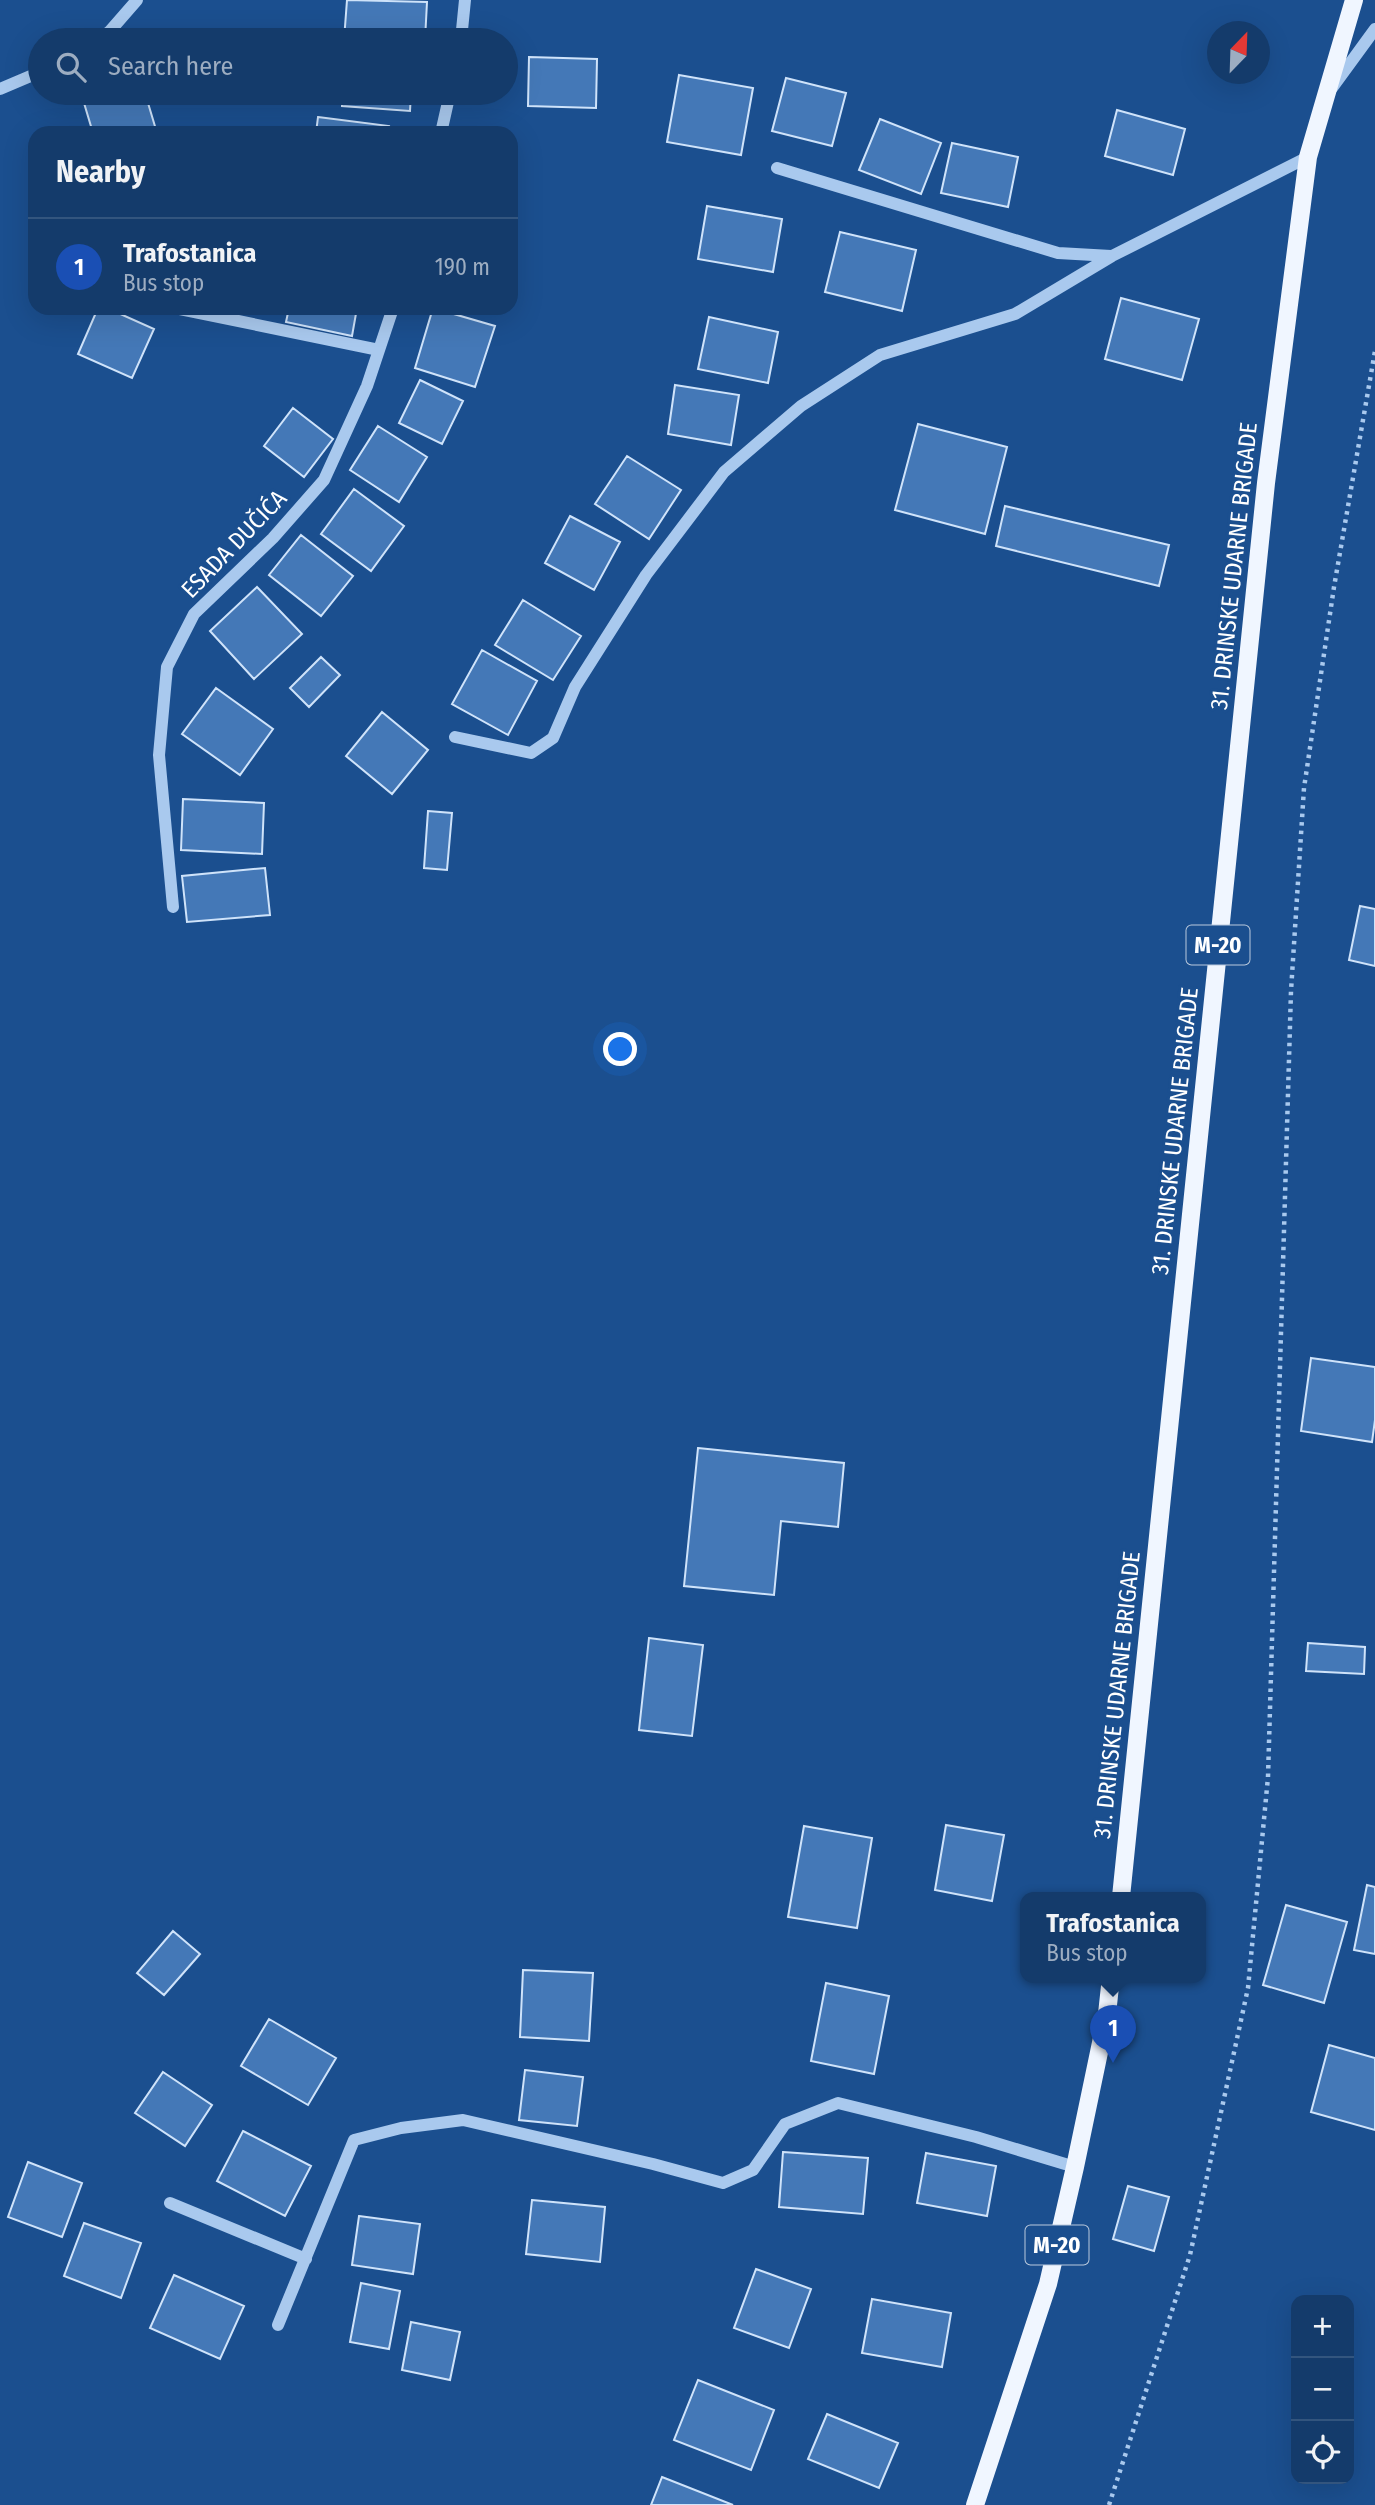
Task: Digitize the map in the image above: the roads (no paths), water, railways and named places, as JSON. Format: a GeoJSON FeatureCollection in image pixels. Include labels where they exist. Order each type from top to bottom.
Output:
{"type":"FeatureCollection","features":[{"type":"Feature","properties":{"kind":"main road","name":"31. DRINSKE UDARNE BRIGADE"},"geometry":{"type":"LineString","coordinates":[[1122,1892],[1266,482],[1308,157],[1354,0]]}},
{"type":"Feature","properties":{"kind":"main road","name":"M-20"},"geometry":{"type":"LineString","coordinates":[[975,2505],[1048,2284],[1107,2014],[1110,1983]]}},
{"type":"Feature","properties":{"kind":"street"},"geometry":{"type":"LineString","coordinates":[[113,28],[137,0]]}},
{"type":"Feature","properties":{"kind":"street"},"geometry":{"type":"LineString","coordinates":[[462,28],[466,0]]}},
{"type":"Feature","properties":{"kind":"street"},"geometry":{"type":"LineString","coordinates":[[1323,101],[1375,29]]}},
{"type":"Feature","properties":{"kind":"street"},"geometry":{"type":"LineString","coordinates":[[0,89],[28,77]]}},
{"type":"Feature","properties":{"kind":"street"},"geometry":{"type":"LineString","coordinates":[[443,126],[447,105]]}},
{"type":"Feature","properties":{"kind":"street"},"geometry":{"type":"LineString","coordinates":[[455,737],[531,753],[553,738],[575,687],[646,575],[724,472],[801,406],[880,355],[1016,314],[1112,256],[1308,157]]}},
{"type":"Feature","properties":{"kind":"street"},"geometry":{"type":"LineString","coordinates":[[777,168],[1058,253],[1112,256]]}},
{"type":"Feature","properties":{"kind":"street"},"geometry":{"type":"LineString","coordinates":[[209,315],[379,350]]}},
{"type":"Feature","properties":{"kind":"street","name":"ESADA DUČIĆA"},"geometry":{"type":"LineString","coordinates":[[173,907],[159,755],[166,667],[194,614],[274,538],[324,480],[367,386],[391,315]]}},
{"type":"Feature","properties":{"kind":"street"},"geometry":{"type":"LineString","coordinates":[[278,2325],[354,2140],[401,2128],[463,2120],[723,2183],[753,2170],[785,2124],[838,2103],[976,2137],[1075,2167]]}},
{"type":"Feature","properties":{"kind":"street"},"geometry":{"type":"LineString","coordinates":[[170,2203],[306,2259]]}},
{"type":"Feature","properties":{"kind":"place","name":"Trafostanica"},"geometry":{"type":"Point","coordinates":[1113,2063]}}]}
